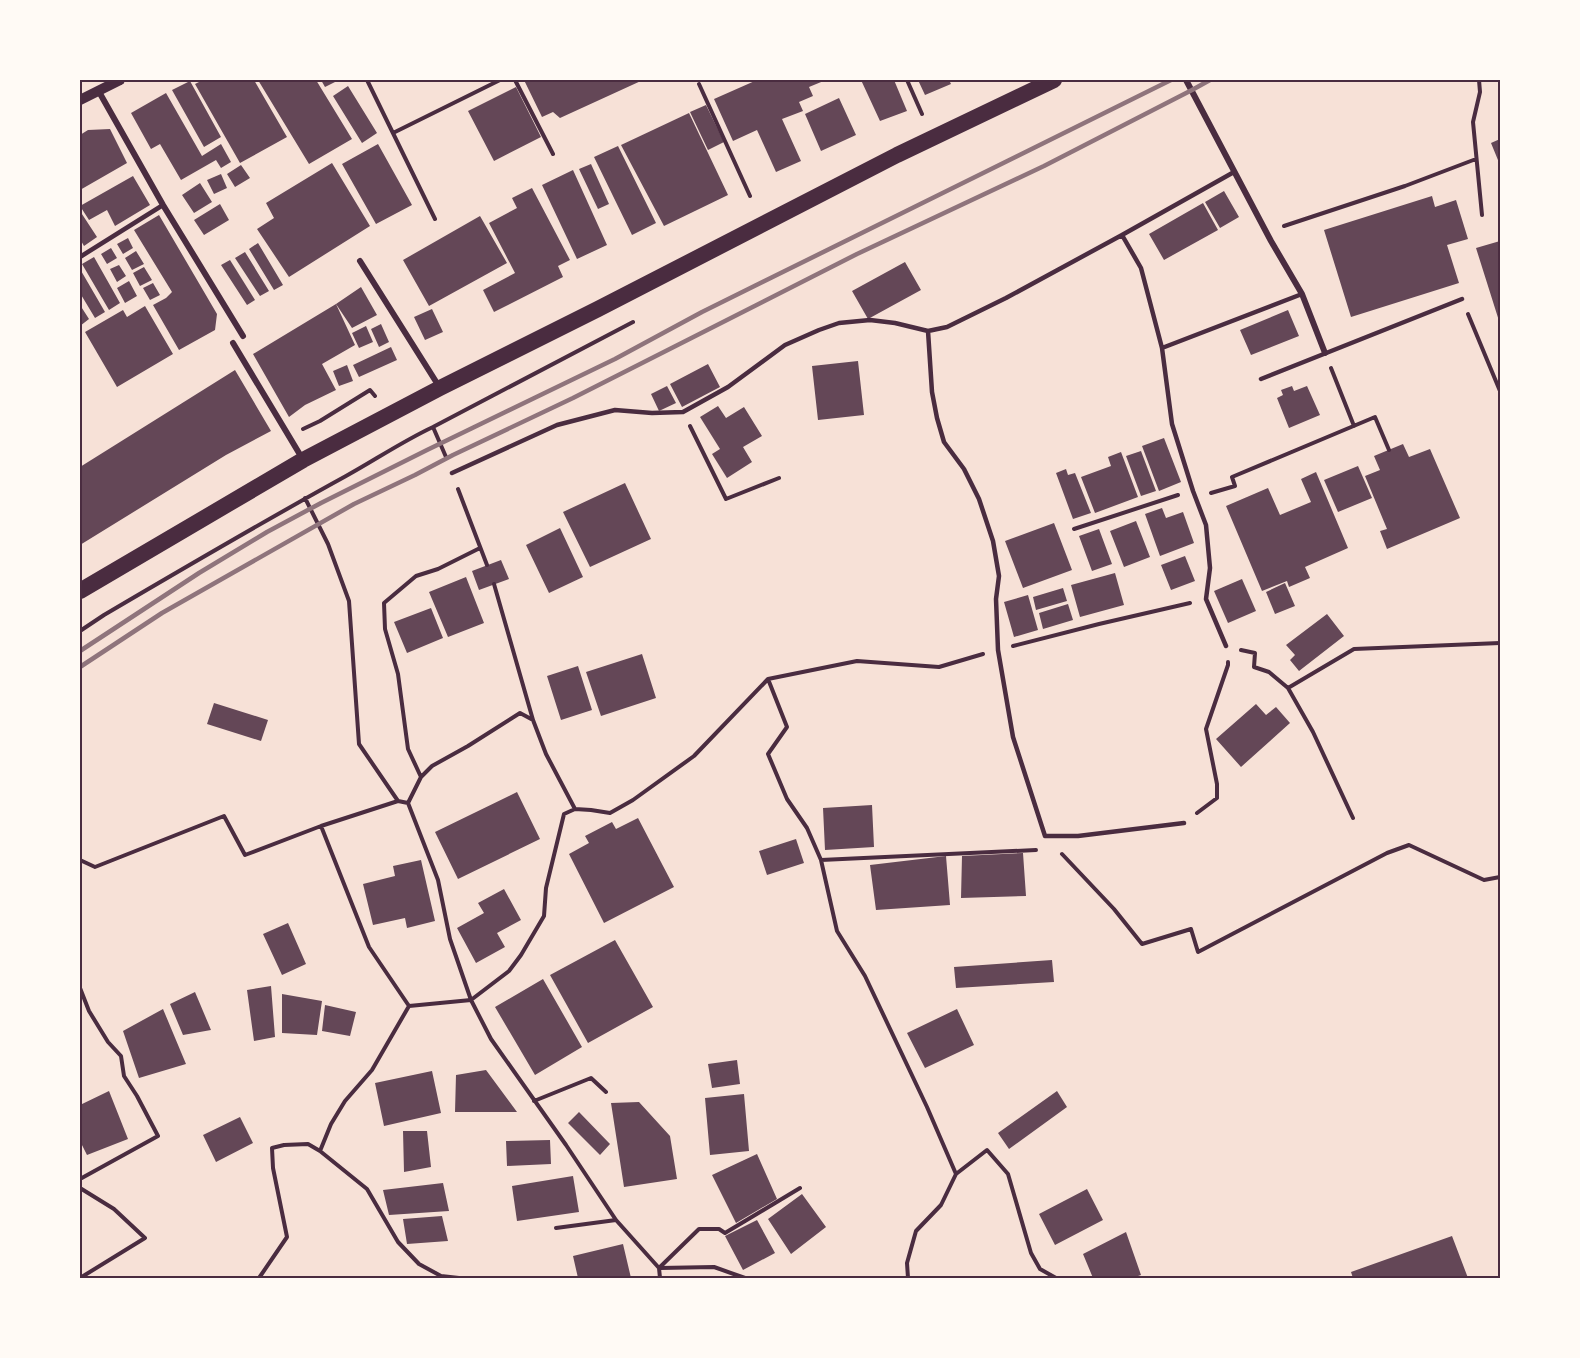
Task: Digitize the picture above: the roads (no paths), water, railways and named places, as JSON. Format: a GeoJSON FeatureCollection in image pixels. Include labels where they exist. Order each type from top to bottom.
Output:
{"type":"FeatureCollection","features":[{"type":"Feature","properties":{"kind":"highway"},"geometry":{"type":"LineString","coordinates":[[80,591],[303,460],[440,388],[897,155],[1054,80]]}},
{"type":"Feature","properties":{"kind":"street"},"geometry":{"type":"LineString","coordinates":[[80,100],[120,80]]}},
{"type":"Feature","properties":{"kind":"street"},"geometry":{"type":"LineString","coordinates":[[1186,80],[1266,232],[1302,294],[1325,353]]}},
{"type":"Feature","properties":{"kind":"street"},"geometry":{"type":"LineString","coordinates":[[98,90],[163,205],[243,336]]}},
{"type":"Feature","properties":{"kind":"street"},"geometry":{"type":"LineString","coordinates":[[360,261],[440,388]]}},
{"type":"Feature","properties":{"kind":"street"},"geometry":{"type":"LineString","coordinates":[[233,343],[303,460]]}},
{"type":"Feature","properties":{"kind":"lane"},"geometry":{"type":"LineString","coordinates":[[452,473],[557,425],[615,410],[652,413],[683,412],[728,387],[785,345],[839,323],[870,320],[928,331],[947,327],[1006,298],[1234,172]]}},
{"type":"Feature","properties":{"kind":"lane"},"geometry":{"type":"LineString","coordinates":[[80,257],[163,205]]}},
{"type":"Feature","properties":{"kind":"lane"},"geometry":{"type":"LineString","coordinates":[[1122,235],[1141,268],[1162,348],[1172,424],[1206,525],[1210,568],[1206,599],[1226,646]]}},
{"type":"Feature","properties":{"kind":"lane"},"geometry":{"type":"LineString","coordinates":[[1162,348],[1302,294]]}},
{"type":"Feature","properties":{"kind":"lane"},"geometry":{"type":"LineString","coordinates":[[1261,379],[1462,299]]}},
{"type":"Feature","properties":{"kind":"lane"},"geometry":{"type":"LineString","coordinates":[[928,331],[932,392],[944,442],[964,469],[979,498],[993,541],[999,576],[996,599],[998,650],[1013,737],[1045,836],[1078,836],[1184,823]]}},
{"type":"Feature","properties":{"kind":"railway"},"geometry":{"type":"LineString","coordinates":[[80,651],[199,573],[321,503],[615,359],[702,312],[1171,80]]}},
{"type":"Feature","properties":{"kind":"railway"},"geometry":{"type":"LineString","coordinates":[[80,667],[162,613],[354,504],[573,398],[857,254],[1044,166],[1210,80]]}}]}
